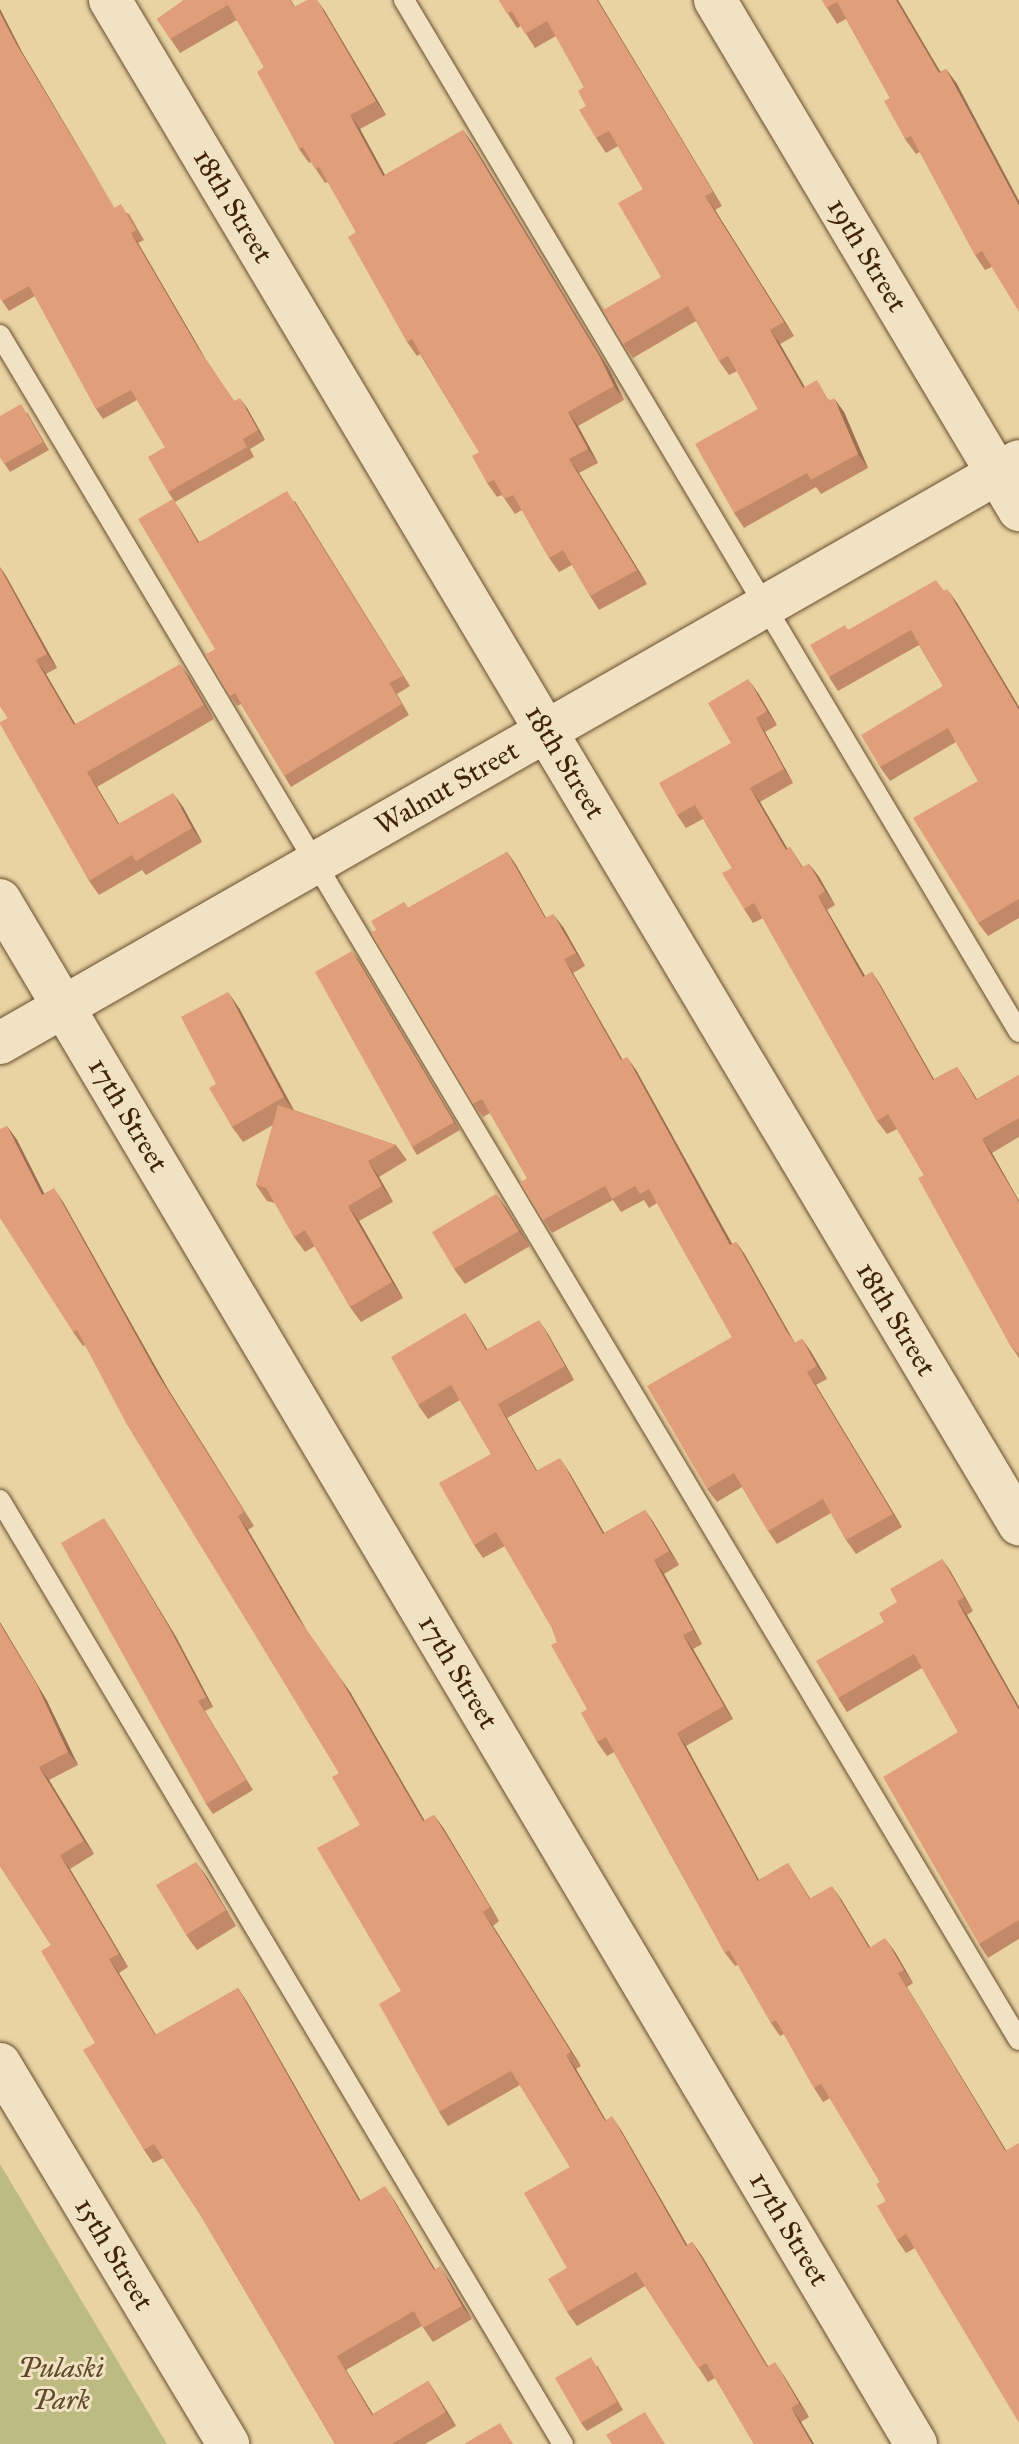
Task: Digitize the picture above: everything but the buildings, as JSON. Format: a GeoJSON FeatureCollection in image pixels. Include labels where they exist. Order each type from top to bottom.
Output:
{"type":"FeatureCollection","features":[{"type":"Feature","properties":{"kind":"street","name":"18th Street"},"geometry":{"type":"LineString","coordinates":[[110,0],[1019,1524]]}},
{"type":"Feature","properties":{"kind":"street","name":"19th Street"},"geometry":{"type":"LineString","coordinates":[[715,0],[1008,467],[1019,510]]}},
{"type":"Feature","properties":{"kind":"street","name":"Walnut Street"},"geometry":{"type":"LineString","coordinates":[[0,1043],[1008,467]]}},
{"type":"Feature","properties":{"kind":"street","name":"17th Street"},"geometry":{"type":"LineString","coordinates":[[0,900],[916,2444]]}},
{"type":"Feature","properties":{"kind":"street","name":"15th Street"},"geometry":{"type":"LineString","coordinates":[[0,2064],[228,2444]]}},
{"type":"Feature","properties":{"kind":"lane"},"geometry":{"type":"LineString","coordinates":[[404,0],[1019,1032]]}},
{"type":"Feature","properties":{"kind":"lane"},"geometry":{"type":"LineString","coordinates":[[0,335],[1019,2040]]}},
{"type":"Feature","properties":{"kind":"lane"},"geometry":{"type":"LineString","coordinates":[[0,1500],[563,2444]]}},
{"type":"Feature","properties":{"kind":"green space","name":"Pulaski Park"},"geometry":{"type":"Polygon","coordinates":[[[0,2164],[167,2444],[0,2444],[0,2164]]]}}]}
